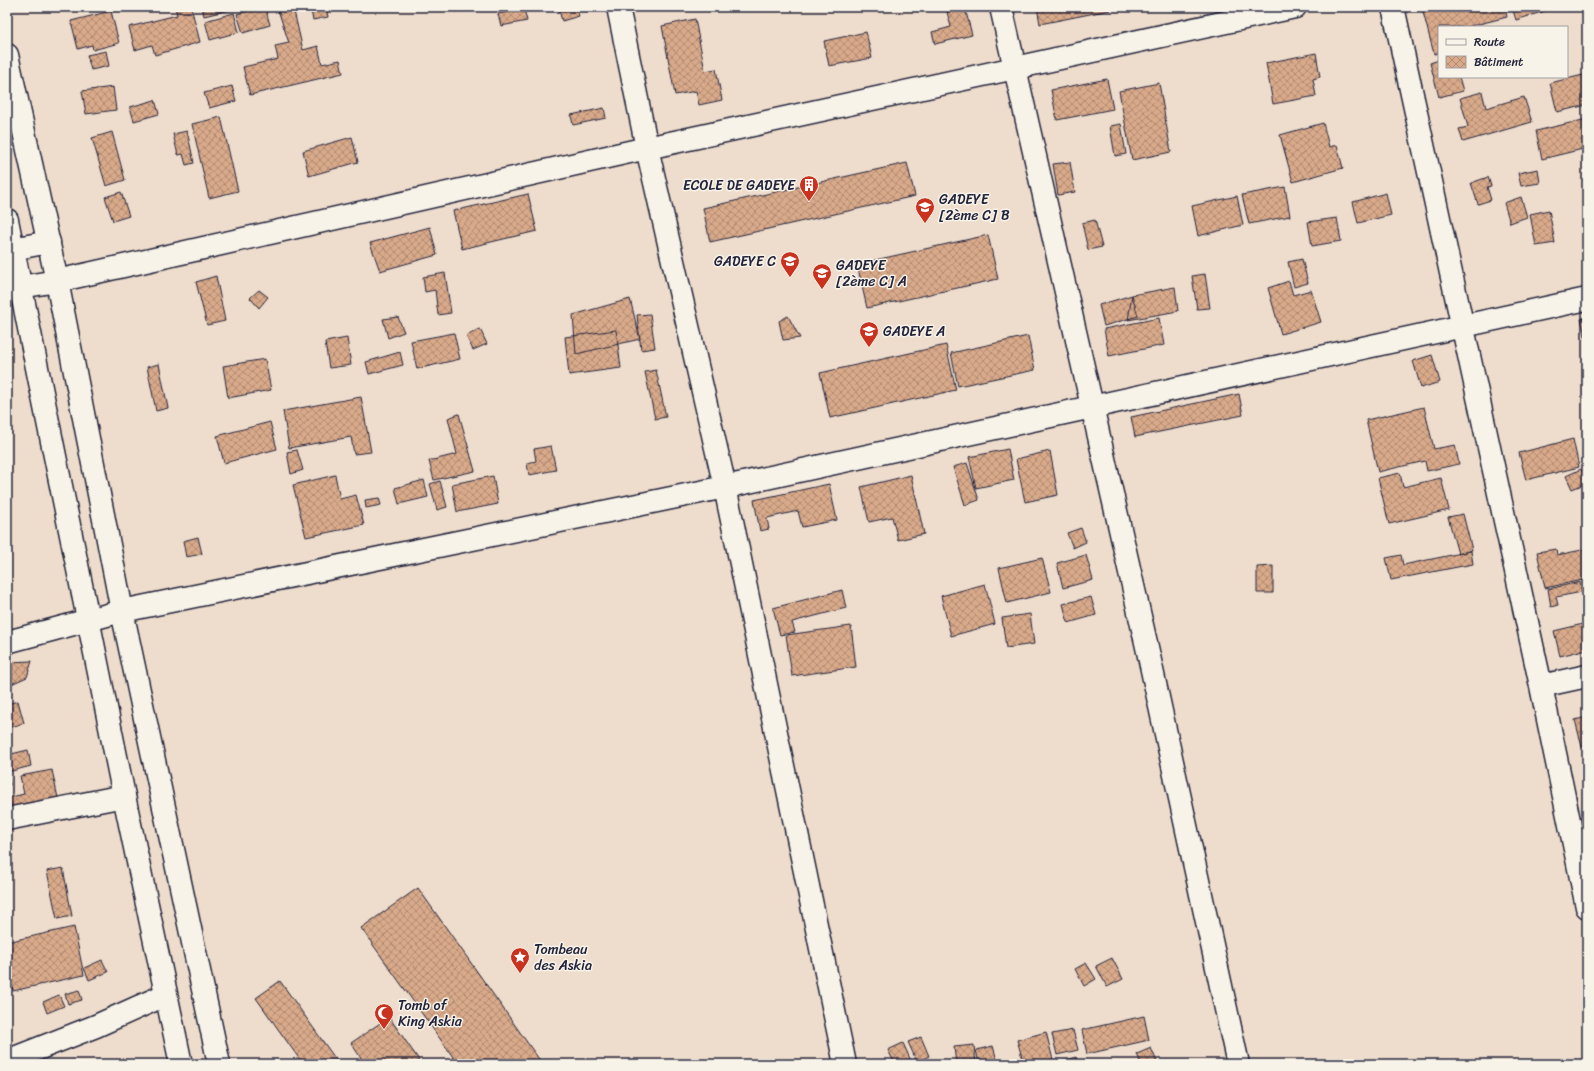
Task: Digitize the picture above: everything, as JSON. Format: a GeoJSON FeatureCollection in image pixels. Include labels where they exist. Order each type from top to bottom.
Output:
{"type":"FeatureCollection","features":[{"type":"Feature","properties":{"kind":"street"},"geometry":{"type":"LineString","coordinates":[[618,7],[647,148],[725,487],[845,1064]]}},
{"type":"Feature","properties":{"kind":"street"},"geometry":{"type":"LineString","coordinates":[[1001,7],[1147,647],[1238,1064]]}},
{"type":"Feature","properties":{"kind":"street"},"geometry":{"type":"LineString","coordinates":[[20,287],[57,281],[647,148],[1295,7]]}},
{"type":"Feature","properties":{"kind":"street"},"geometry":{"type":"LineString","coordinates":[[1393,7],[1541,686],[1587,907]]}},
{"type":"Feature","properties":{"kind":"street"},"geometry":{"type":"LineString","coordinates":[[7,55],[49,242],[122,611],[219,1064]]}},
{"type":"Feature","properties":{"kind":"street"},"geometry":{"type":"LineString","coordinates":[[7,220],[10,249],[20,287],[165,995],[181,1064]]}},
{"type":"Feature","properties":{"kind":"street"},"geometry":{"type":"LineString","coordinates":[[10,249],[49,242]]}},
{"type":"Feature","properties":{"kind":"street"},"geometry":{"type":"LineString","coordinates":[[7,642],[122,611],[725,487],[1587,299]]}},
{"type":"Feature","properties":{"kind":"street"},"geometry":{"type":"LineString","coordinates":[[1541,686],[1587,676]]}},
{"type":"Feature","properties":{"kind":"street"},"geometry":{"type":"LineString","coordinates":[[7,819],[124,796]]}},
{"type":"Feature","properties":{"kind":"street"},"geometry":{"type":"LineString","coordinates":[[7,1061],[96,1026],[165,995]]}},
{"type":"Feature","properties":{"kind":"building"},"geometry":{"type":"Polygon","coordinates":[[[175,7],[191,7],[200,42],[155,55],[152,45],[135,50],[129,27],[177,15],[175,7]]]}},
{"type":"Feature","properties":{"kind":"building"},"geometry":{"type":"Polygon","coordinates":[[[202,7],[242,7],[204,16],[202,7]]]}},
{"type":"Feature","properties":{"kind":"building"},"geometry":{"type":"Polygon","coordinates":[[[265,7],[270,25],[243,33],[237,14],[265,7]]]}},
{"type":"Feature","properties":{"kind":"building"},"geometry":{"type":"Polygon","coordinates":[[[277,7],[293,7],[303,50],[318,46],[322,64],[340,60],[343,73],[250,95],[243,67],[278,59],[275,46],[289,43],[277,7]]]}},
{"type":"Feature","properties":{"kind":"building"},"geometry":{"type":"Polygon","coordinates":[[[310,7],[326,7],[328,17],[313,20],[310,7]]]}},
{"type":"Feature","properties":{"kind":"building"},"geometry":{"type":"Polygon","coordinates":[[[455,7],[475,7],[456,12],[455,7]]]}},
{"type":"Feature","properties":{"kind":"building"},"geometry":{"type":"Polygon","coordinates":[[[568,7],[576,7],[579,16],[562,21],[559,10],[568,7]]]}},
{"type":"Feature","properties":{"kind":"building"},"geometry":{"type":"Polygon","coordinates":[[[1037,7],[1110,7],[1110,10],[1040,24],[1037,7]]]}},
{"type":"Feature","properties":{"kind":"building"},"geometry":{"type":"Polygon","coordinates":[[[1443,7],[1505,7],[1507,17],[1471,26],[1438,26],[1438,53],[1434,54],[1423,12],[1443,7]]]}},
{"type":"Feature","properties":{"kind":"building"},"geometry":{"type":"Polygon","coordinates":[[[1512,7],[1558,7],[1516,20],[1512,7]]]}},
{"type":"Feature","properties":{"kind":"building"},"geometry":{"type":"Polygon","coordinates":[[[965,8],[972,35],[935,44],[932,32],[951,27],[947,12],[965,8]]]}},
{"type":"Feature","properties":{"kind":"building"},"geometry":{"type":"Polygon","coordinates":[[[524,9],[527,21],[501,26],[498,14],[524,9]]]}},
{"type":"Feature","properties":{"kind":"building"},"geometry":{"type":"Polygon","coordinates":[[[111,11],[119,43],[93,50],[92,45],[78,49],[71,21],[111,11]]]}},
{"type":"Feature","properties":{"kind":"building"},"geometry":{"type":"Polygon","coordinates":[[[234,13],[239,32],[210,40],[205,21],[234,13]]]}},
{"type":"Feature","properties":{"kind":"building"},"geometry":{"type":"Polygon","coordinates":[[[695,19],[705,71],[716,69],[722,100],[699,105],[696,91],[675,95],[662,26],[695,19]]]}},
{"type":"Feature","properties":{"kind":"building"},"geometry":{"type":"Polygon","coordinates":[[[866,32],[872,58],[829,66],[824,41],[866,32]]]}},
{"type":"Feature","properties":{"kind":"building"},"geometry":{"type":"Polygon","coordinates":[[[106,51],[109,66],[91,70],[87,55],[106,51]]]}},
{"type":"Feature","properties":{"kind":"building"},"geometry":{"type":"Polygon","coordinates":[[[1316,53],[1320,77],[1313,79],[1316,96],[1273,104],[1266,63],[1316,53]]]}},
{"type":"Feature","properties":{"kind":"building"},"geometry":{"type":"Polygon","coordinates":[[[1438,60],[1438,78],[1459,78],[1463,91],[1439,97],[1430,63],[1438,60]]]}},
{"type":"Feature","properties":{"kind":"building"},"geometry":{"type":"Polygon","coordinates":[[[1587,74],[1587,105],[1557,112],[1550,83],[1587,74]]]}},
{"type":"Feature","properties":{"kind":"building"},"geometry":{"type":"Polygon","coordinates":[[[1107,79],[1113,109],[1057,120],[1051,90],[1107,79]]]}},
{"type":"Feature","properties":{"kind":"building"},"geometry":{"type":"Polygon","coordinates":[[[1159,83],[1171,152],[1132,160],[1119,91],[1159,83]]]}},
{"type":"Feature","properties":{"kind":"building"},"geometry":{"type":"Polygon","coordinates":[[[232,86],[236,101],[209,108],[204,93],[232,86]]]}},
{"type":"Feature","properties":{"kind":"building"},"geometry":{"type":"Polygon","coordinates":[[[113,87],[116,110],[86,114],[82,91],[113,87]]]}},
{"type":"Feature","properties":{"kind":"building"},"geometry":{"type":"Polygon","coordinates":[[[1482,92],[1486,108],[1524,97],[1532,122],[1463,142],[1459,129],[1468,127],[1460,98],[1482,92]]]}},
{"type":"Feature","properties":{"kind":"building"},"geometry":{"type":"Polygon","coordinates":[[[155,100],[159,114],[134,121],[130,107],[155,100]]]}},
{"type":"Feature","properties":{"kind":"building"},"geometry":{"type":"Polygon","coordinates":[[[604,108],[606,118],[573,125],[571,115],[604,108]]]}},
{"type":"Feature","properties":{"kind":"building"},"geometry":{"type":"Polygon","coordinates":[[[221,117],[238,191],[209,198],[192,124],[221,117]]]}},
{"type":"Feature","properties":{"kind":"building"},"geometry":{"type":"Polygon","coordinates":[[[1587,119],[1587,148],[1542,159],[1536,131],[1587,119]]]}},
{"type":"Feature","properties":{"kind":"building"},"geometry":{"type":"Polygon","coordinates":[[[1323,123],[1329,147],[1337,145],[1343,168],[1293,182],[1280,135],[1323,123]]]}},
{"type":"Feature","properties":{"kind":"building"},"geometry":{"type":"Polygon","coordinates":[[[1121,124],[1126,154],[1115,156],[1110,126],[1121,124]]]}},
{"type":"Feature","properties":{"kind":"building"},"geometry":{"type":"Polygon","coordinates":[[[187,131],[194,163],[186,165],[183,154],[178,155],[173,134],[187,131]]]}},
{"type":"Feature","properties":{"kind":"building"},"geometry":{"type":"Polygon","coordinates":[[[112,132],[125,180],[106,186],[92,138],[112,132]]]}},
{"type":"Feature","properties":{"kind":"building"},"geometry":{"type":"Polygon","coordinates":[[[352,137],[358,162],[309,176],[303,151],[352,137]]]}},
{"type":"Feature","properties":{"kind":"building"},"geometry":{"type":"Polygon","coordinates":[[[1070,162],[1075,192],[1058,195],[1053,164],[1070,162]]]}},
{"type":"Feature","properties":{"kind":"building","name":"ECOLE DE GADEYE"},"geometry":{"type":"Polygon","coordinates":[[[907,163],[915,196],[710,242],[703,208],[907,163]]]}},
{"type":"Feature","properties":{"kind":"building"},"geometry":{"type":"Polygon","coordinates":[[[1538,169],[1540,183],[1521,186],[1518,173],[1538,169]]]}},
{"type":"Feature","properties":{"kind":"building"},"geometry":{"type":"Polygon","coordinates":[[[1488,177],[1491,186],[1487,187],[1491,200],[1478,204],[1471,183],[1488,177]]]}},
{"type":"Feature","properties":{"kind":"building"},"geometry":{"type":"Polygon","coordinates":[[[1285,187],[1290,216],[1249,224],[1242,195],[1285,187]]]}},
{"type":"Feature","properties":{"kind":"building"},"geometry":{"type":"Polygon","coordinates":[[[121,192],[129,216],[113,221],[105,197],[121,192]]]}},
{"type":"Feature","properties":{"kind":"building"},"geometry":{"type":"Polygon","coordinates":[[[1386,193],[1391,215],[1358,223],[1353,202],[1386,193]]]}},
{"type":"Feature","properties":{"kind":"building"},"geometry":{"type":"Polygon","coordinates":[[[528,194],[537,231],[462,249],[453,211],[528,194]]]}},
{"type":"Feature","properties":{"kind":"building"},"geometry":{"type":"Polygon","coordinates":[[[1237,196],[1243,225],[1198,236],[1192,206],[1237,196]]]}},
{"type":"Feature","properties":{"kind":"building"},"geometry":{"type":"Polygon","coordinates":[[[1521,197],[1527,217],[1510,223],[1504,203],[1521,197]]]}},
{"type":"Feature","properties":{"kind":"building"},"geometry":{"type":"Polygon","coordinates":[[[1549,210],[1555,243],[1536,246],[1530,214],[1549,210]]]}},
{"type":"Feature","properties":{"kind":"building"},"geometry":{"type":"Polygon","coordinates":[[[1337,218],[1341,241],[1312,246],[1308,222],[1337,218]]]}},
{"type":"Feature","properties":{"kind":"building"},"geometry":{"type":"Polygon","coordinates":[[[1095,220],[1102,247],[1088,250],[1082,223],[1095,220]]]}},
{"type":"Feature","properties":{"kind":"building"},"geometry":{"type":"Polygon","coordinates":[[[430,227],[437,255],[380,271],[370,243],[430,227]]]}},
{"type":"Feature","properties":{"kind":"building"},"geometry":{"type":"Polygon","coordinates":[[[988,235],[998,279],[867,308],[857,264],[988,235]]]}},
{"type":"Feature","properties":{"kind":"building"},"geometry":{"type":"Polygon","coordinates":[[[1302,259],[1308,283],[1294,287],[1288,262],[1302,259]]]}},
{"type":"Feature","properties":{"kind":"building"},"geometry":{"type":"Polygon","coordinates":[[[445,273],[451,313],[438,315],[435,290],[425,292],[423,277],[445,273]]]}},
{"type":"Feature","properties":{"kind":"building"},"geometry":{"type":"Polygon","coordinates":[[[1205,274],[1210,308],[1197,309],[1192,276],[1205,274]]]}},
{"type":"Feature","properties":{"kind":"building"},"geometry":{"type":"Polygon","coordinates":[[[216,276],[225,321],[207,325],[196,282],[216,276]]]}},
{"type":"Feature","properties":{"kind":"building"},"geometry":{"type":"Polygon","coordinates":[[[1289,281],[1293,295],[1311,290],[1321,322],[1281,334],[1268,288],[1289,281]]]}},
{"type":"Feature","properties":{"kind":"building"},"geometry":{"type":"Polygon","coordinates":[[[1175,287],[1178,311],[1128,320],[1132,295],[1175,287]]]}},
{"type":"Feature","properties":{"kind":"building"},"geometry":{"type":"Polygon","coordinates":[[[259,290],[268,297],[259,308],[250,298],[259,290]]]}},
{"type":"Feature","properties":{"kind":"building"},"geometry":{"type":"Polygon","coordinates":[[[1132,295],[1138,316],[1104,326],[1099,305],[1132,295]]]}},
{"type":"Feature","properties":{"kind":"building"},"geometry":{"type":"Polygon","coordinates":[[[630,299],[640,339],[576,354],[573,315],[630,299]]]}},
{"type":"Feature","properties":{"kind":"building"},"geometry":{"type":"Polygon","coordinates":[[[650,314],[655,348],[641,350],[637,315],[650,314]]]}},
{"type":"Feature","properties":{"kind":"building"},"geometry":{"type":"Polygon","coordinates":[[[788,316],[800,338],[783,340],[779,321],[788,316]]]}},
{"type":"Feature","properties":{"kind":"building"},"geometry":{"type":"Polygon","coordinates":[[[398,317],[404,332],[388,338],[383,319],[398,317]]]}},
{"type":"Feature","properties":{"kind":"building"},"geometry":{"type":"Polygon","coordinates":[[[1587,317],[1587,344],[1581,319],[1587,317]]]}},
{"type":"Feature","properties":{"kind":"building"},"geometry":{"type":"Polygon","coordinates":[[[1159,318],[1164,345],[1109,356],[1104,329],[1159,318]]]}},
{"type":"Feature","properties":{"kind":"building"},"geometry":{"type":"Polygon","coordinates":[[[480,329],[487,344],[473,350],[466,336],[480,329]]]}},
{"type":"Feature","properties":{"kind":"building"},"geometry":{"type":"Polygon","coordinates":[[[616,330],[621,368],[569,375],[565,337],[616,330]]]}},
{"type":"Feature","properties":{"kind":"building"},"geometry":{"type":"Polygon","coordinates":[[[454,333],[460,359],[417,369],[411,341],[454,333]]]}},
{"type":"Feature","properties":{"kind":"building"},"geometry":{"type":"Polygon","coordinates":[[[1028,336],[1035,370],[958,386],[951,353],[1028,336]]]}},
{"type":"Feature","properties":{"kind":"building"},"geometry":{"type":"Polygon","coordinates":[[[347,338],[351,365],[329,368],[325,342],[347,338]]]}},
{"type":"Feature","properties":{"kind":"building"},"geometry":{"type":"Polygon","coordinates":[[[946,345],[956,390],[830,418],[820,373],[946,345]]]}},
{"type":"Feature","properties":{"kind":"building"},"geometry":{"type":"Polygon","coordinates":[[[400,352],[403,365],[369,374],[366,362],[400,352]]]}},
{"type":"Feature","properties":{"kind":"building"},"geometry":{"type":"Polygon","coordinates":[[[1432,355],[1440,382],[1421,388],[1413,361],[1432,355]]]}},
{"type":"Feature","properties":{"kind":"building"},"geometry":{"type":"Polygon","coordinates":[[[265,359],[271,390],[228,398],[223,366],[265,359]]]}},
{"type":"Feature","properties":{"kind":"building"},"geometry":{"type":"Polygon","coordinates":[[[159,364],[168,408],[156,411],[147,367],[159,364]]]}},
{"type":"Feature","properties":{"kind":"building"},"geometry":{"type":"Polygon","coordinates":[[[656,370],[666,417],[655,419],[645,372],[656,370]]]}},
{"type":"Feature","properties":{"kind":"building"},"geometry":{"type":"Polygon","coordinates":[[[1239,394],[1243,415],[1135,437],[1131,417],[1239,394]]]}},
{"type":"Feature","properties":{"kind":"building"},"geometry":{"type":"Polygon","coordinates":[[[361,397],[371,452],[354,454],[351,437],[289,448],[283,411],[361,397]]]}},
{"type":"Feature","properties":{"kind":"building"},"geometry":{"type":"Polygon","coordinates":[[[1424,407],[1434,449],[1455,445],[1459,464],[1427,471],[1425,461],[1378,472],[1366,420],[1424,407]]]}},
{"type":"Feature","properties":{"kind":"building"},"geometry":{"type":"Polygon","coordinates":[[[459,414],[475,471],[434,480],[429,461],[457,454],[448,418],[459,414]]]}},
{"type":"Feature","properties":{"kind":"building"},"geometry":{"type":"Polygon","coordinates":[[[270,422],[277,449],[224,463],[217,436],[270,422]]]}},
{"type":"Feature","properties":{"kind":"building"},"geometry":{"type":"Polygon","coordinates":[[[1573,439],[1579,467],[1526,480],[1519,453],[1573,439]]]}},
{"type":"Feature","properties":{"kind":"building"},"geometry":{"type":"Polygon","coordinates":[[[551,446],[556,470],[529,475],[527,463],[536,461],[534,449],[551,446]]]}},
{"type":"Feature","properties":{"kind":"building"},"geometry":{"type":"Polygon","coordinates":[[[1008,449],[1014,480],[976,488],[969,457],[1008,449]]]}},
{"type":"Feature","properties":{"kind":"building"},"geometry":{"type":"Polygon","coordinates":[[[297,450],[303,470],[291,474],[287,452],[297,450]]]}},
{"type":"Feature","properties":{"kind":"building"},"geometry":{"type":"Polygon","coordinates":[[[1050,451],[1058,495],[1025,502],[1016,459],[1050,451]]]}},
{"type":"Feature","properties":{"kind":"building"},"geometry":{"type":"Polygon","coordinates":[[[967,463],[979,500],[965,505],[953,467],[967,463]]]}},
{"type":"Feature","properties":{"kind":"building"},"geometry":{"type":"Polygon","coordinates":[[[1581,469],[1587,483],[1572,489],[1566,476],[1581,469]]]}},
{"type":"Feature","properties":{"kind":"building"},"geometry":{"type":"Polygon","coordinates":[[[1400,473],[1403,487],[1441,478],[1449,510],[1389,524],[1378,478],[1400,473]]]}},
{"type":"Feature","properties":{"kind":"building"},"geometry":{"type":"Polygon","coordinates":[[[335,475],[340,499],[356,495],[364,525],[306,537],[293,485],[335,475]]]}},
{"type":"Feature","properties":{"kind":"building"},"geometry":{"type":"Polygon","coordinates":[[[911,475],[924,534],[898,540],[892,517],[869,522],[861,487],[911,475]]]}},
{"type":"Feature","properties":{"kind":"building"},"geometry":{"type":"Polygon","coordinates":[[[493,476],[498,504],[457,512],[452,484],[493,476]]]}},
{"type":"Feature","properties":{"kind":"building"},"geometry":{"type":"Polygon","coordinates":[[[424,480],[428,497],[399,504],[395,488],[424,480]]]}},
{"type":"Feature","properties":{"kind":"building"},"geometry":{"type":"Polygon","coordinates":[[[440,481],[447,507],[437,510],[430,484],[440,481]]]}},
{"type":"Feature","properties":{"kind":"building"},"geometry":{"type":"Polygon","coordinates":[[[829,484],[837,520],[802,527],[798,511],[767,518],[769,529],[760,531],[754,500],[829,484]]]}},
{"type":"Feature","properties":{"kind":"building"},"geometry":{"type":"Polygon","coordinates":[[[379,498],[381,505],[366,508],[365,500],[379,498]]]}},
{"type":"Feature","properties":{"kind":"building"},"geometry":{"type":"Polygon","coordinates":[[[1463,514],[1472,550],[1458,554],[1448,517],[1463,514]]]}},
{"type":"Feature","properties":{"kind":"building"},"geometry":{"type":"Polygon","coordinates":[[[1081,528],[1086,542],[1073,548],[1067,533],[1081,528]]]}},
{"type":"Feature","properties":{"kind":"building"},"geometry":{"type":"Polygon","coordinates":[[[198,537],[202,554],[186,557],[183,541],[198,537]]]}},
{"type":"Feature","properties":{"kind":"building"},"geometry":{"type":"Polygon","coordinates":[[[1556,549],[1557,555],[1587,549],[1587,579],[1545,588],[1537,552],[1556,549]]]}},
{"type":"Feature","properties":{"kind":"building"},"geometry":{"type":"Polygon","coordinates":[[[1471,551],[1473,564],[1391,580],[1386,558],[1401,555],[1403,565],[1471,551]]]}},
{"type":"Feature","properties":{"kind":"building"},"geometry":{"type":"Polygon","coordinates":[[[1086,555],[1093,580],[1063,588],[1057,563],[1086,555]]]}},
{"type":"Feature","properties":{"kind":"building"},"geometry":{"type":"Polygon","coordinates":[[[1042,558],[1051,592],[1007,603],[999,568],[1042,558]]]}},
{"type":"Feature","properties":{"kind":"building"},"geometry":{"type":"Polygon","coordinates":[[[1273,566],[1273,593],[1257,593],[1257,567],[1273,566]]]}},
{"type":"Feature","properties":{"kind":"building"},"geometry":{"type":"Polygon","coordinates":[[[1580,582],[1582,592],[1556,597],[1558,605],[1551,607],[1548,589],[1580,582]]]}},
{"type":"Feature","properties":{"kind":"building"},"geometry":{"type":"Polygon","coordinates":[[[985,584],[995,624],[951,636],[941,596],[985,584]]]}},
{"type":"Feature","properties":{"kind":"building"},"geometry":{"type":"Polygon","coordinates":[[[842,590],[846,608],[792,622],[795,632],[780,635],[773,608],[842,590]]]}},
{"type":"Feature","properties":{"kind":"building"},"geometry":{"type":"Polygon","coordinates":[[[1091,597],[1096,615],[1068,623],[1063,604],[1091,597]]]}},
{"type":"Feature","properties":{"kind":"building"},"geometry":{"type":"Polygon","coordinates":[[[1030,614],[1034,644],[1006,648],[1002,618],[1030,614]]]}},
{"type":"Feature","properties":{"kind":"building"},"geometry":{"type":"Polygon","coordinates":[[[1587,623],[1587,649],[1560,656],[1554,631],[1587,623]]]}},
{"type":"Feature","properties":{"kind":"building"},"geometry":{"type":"Polygon","coordinates":[[[851,626],[856,667],[792,676],[786,635],[851,626]]]}},
{"type":"Feature","properties":{"kind":"building"},"geometry":{"type":"Polygon","coordinates":[[[32,661],[27,677],[7,686],[7,662],[32,661]]]}},
{"type":"Feature","properties":{"kind":"building"},"geometry":{"type":"Polygon","coordinates":[[[18,701],[24,723],[11,727],[7,704],[18,701]]]}},
{"type":"Feature","properties":{"kind":"building"},"geometry":{"type":"Polygon","coordinates":[[[1587,717],[1587,746],[1582,747],[1575,720],[1587,717]]]}},
{"type":"Feature","properties":{"kind":"building"},"geometry":{"type":"Polygon","coordinates":[[[28,750],[31,766],[8,772],[10,785],[7,786],[7,755],[28,750]]]}},
{"type":"Feature","properties":{"kind":"building"},"geometry":{"type":"Polygon","coordinates":[[[52,770],[58,798],[7,809],[7,798],[24,794],[20,776],[52,770]]]}},
{"type":"Feature","properties":{"kind":"building"},"geometry":{"type":"Polygon","coordinates":[[[63,868],[72,916],[57,919],[47,871],[63,868]]]}},
{"type":"Feature","properties":{"kind":"building"},"geometry":{"type":"Polygon","coordinates":[[[418,888],[541,1062],[539,1064],[458,1064],[361,928],[418,888]]]}},
{"type":"Feature","properties":{"kind":"building"},"geometry":{"type":"Polygon","coordinates":[[[74,927],[84,975],[13,991],[7,968],[7,942],[74,927]]]}},
{"type":"Feature","properties":{"kind":"building"},"geometry":{"type":"Polygon","coordinates":[[[1112,958],[1123,979],[1107,987],[1096,966],[1112,958]]]}},
{"type":"Feature","properties":{"kind":"building"},"geometry":{"type":"Polygon","coordinates":[[[102,960],[108,972],[89,980],[84,968],[102,960]]]}},
{"type":"Feature","properties":{"kind":"building"},"geometry":{"type":"Polygon","coordinates":[[[1086,963],[1096,979],[1084,986],[1075,969],[1086,963]]]}},
{"type":"Feature","properties":{"kind":"building"},"geometry":{"type":"Polygon","coordinates":[[[280,981],[339,1064],[303,1064],[256,998],[280,981]]]}},
{"type":"Feature","properties":{"kind":"building"},"geometry":{"type":"Polygon","coordinates":[[[79,990],[82,1000],[68,1004],[65,994],[79,990]]]}},
{"type":"Feature","properties":{"kind":"building"},"geometry":{"type":"Polygon","coordinates":[[[59,995],[64,1006],[47,1013],[43,1002],[59,995]]]}},
{"type":"Feature","properties":{"kind":"building"},"geometry":{"type":"Polygon","coordinates":[[[1144,1016],[1149,1040],[1087,1054],[1082,1030],[1144,1016]]]}},
{"type":"Feature","properties":{"kind":"building","name":"Tomb of King Askia"},"geometry":{"type":"Polygon","coordinates":[[[389,1017],[419,1060],[414,1064],[365,1064],[351,1043],[389,1017]]]}},
{"type":"Feature","properties":{"kind":"building"},"geometry":{"type":"Polygon","coordinates":[[[1073,1030],[1078,1050],[1057,1055],[1052,1034],[1073,1030]]]}},
{"type":"Feature","properties":{"kind":"building"},"geometry":{"type":"Polygon","coordinates":[[[1046,1032],[1054,1064],[1024,1064],[1017,1040],[1046,1032]]]}},
{"type":"Feature","properties":{"kind":"building"},"geometry":{"type":"Polygon","coordinates":[[[921,1037],[929,1056],[917,1062],[908,1042],[921,1037]]]}},
{"type":"Feature","properties":{"kind":"building"},"geometry":{"type":"Polygon","coordinates":[[[903,1043],[911,1061],[906,1064],[895,1064],[888,1050],[903,1043]]]}},
{"type":"Feature","properties":{"kind":"building"},"geometry":{"type":"Polygon","coordinates":[[[974,1045],[976,1064],[956,1064],[954,1047],[974,1045]]]}},
{"type":"Feature","properties":{"kind":"building"},"geometry":{"type":"Polygon","coordinates":[[[993,1046],[998,1064],[979,1064],[976,1050],[993,1046]]]}},
{"type":"Feature","properties":{"kind":"building"},"geometry":{"type":"Polygon","coordinates":[[[1151,1048],[1158,1064],[1141,1064],[1137,1054],[1151,1048]]]}},
{"type":"Feature","properties":{"kind":"building"},"geometry":{"type":"Polygon","coordinates":[[[1076,1057],[1079,1064],[1059,1064],[1059,1063],[1076,1057]]]}},
{"type":"Feature","properties":{"kind":"place","name":"ECOLE DE GADEYE"},"geometry":{"type":"Point","coordinates":[809,202]}},
{"type":"Feature","properties":{"kind":"place","name":"GADEYE [2ème C] B"},"geometry":{"type":"Point","coordinates":[925,224]}},
{"type":"Feature","properties":{"kind":"place","name":"GADEYE C"},"geometry":{"type":"Point","coordinates":[790,278]}},
{"type":"Feature","properties":{"kind":"place","name":"GADEYE [2ème C] A"},"geometry":{"type":"Point","coordinates":[822,290]}},
{"type":"Feature","properties":{"kind":"place","name":"GADEYE A"},"geometry":{"type":"Point","coordinates":[869,348]}},
{"type":"Feature","properties":{"kind":"place","name":"Tombeau des Askia"},"geometry":{"type":"Point","coordinates":[520,974]}},
{"type":"Feature","properties":{"kind":"place","name":"Tomb of King Askia"},"geometry":{"type":"Point","coordinates":[384,1030]}}]}
